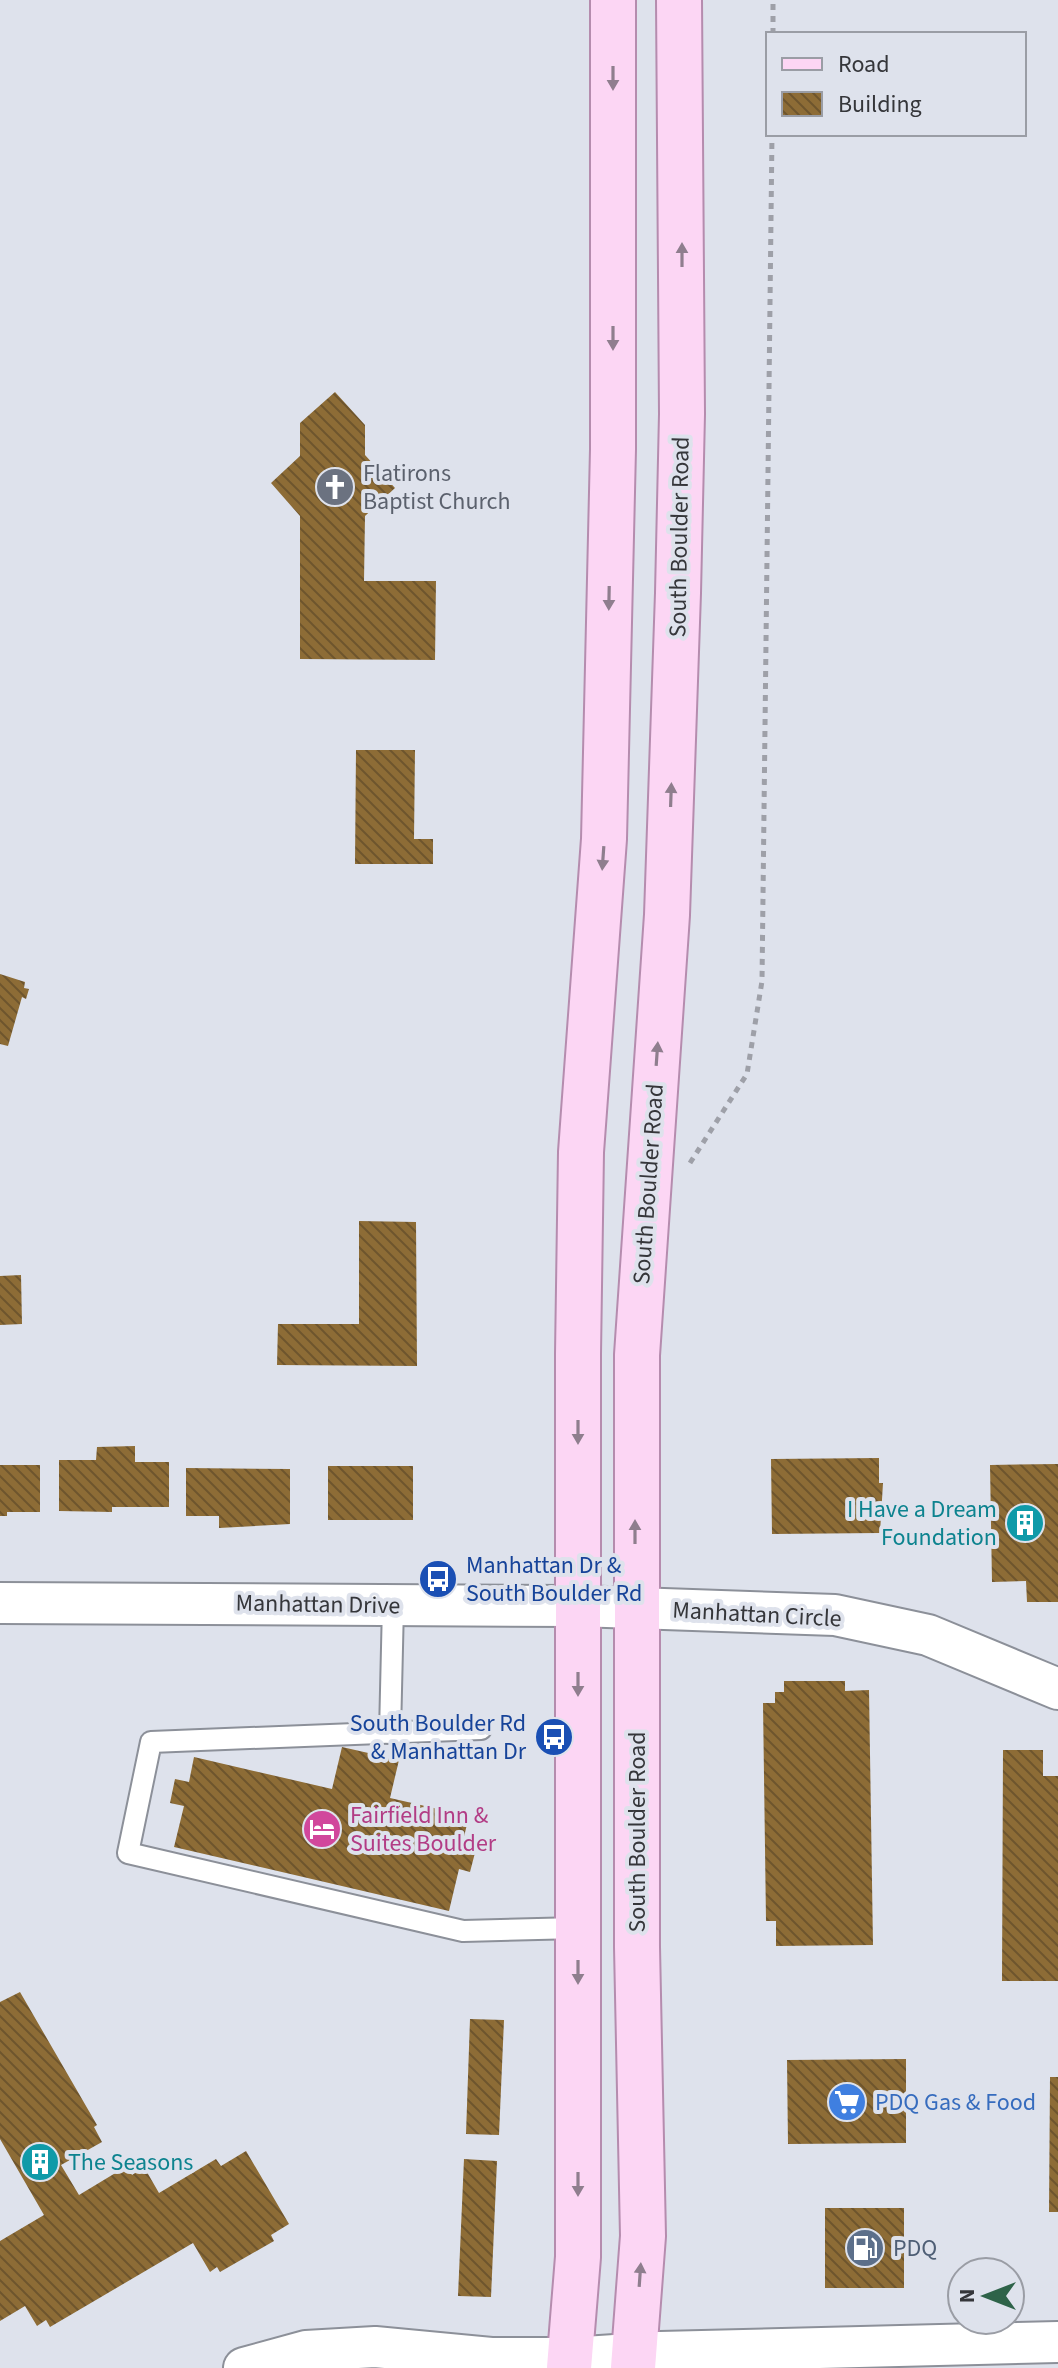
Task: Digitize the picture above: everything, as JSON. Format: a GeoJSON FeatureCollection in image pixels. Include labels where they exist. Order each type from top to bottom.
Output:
{"type":"FeatureCollection","features":[{"type":"Feature","properties":{"kind":"main road"},"geometry":{"type":"LineString","coordinates":[[570,2363],[578,2257],[578,1354],[581,1152],[604,839],[613,449],[613,0]]}},
{"type":"Feature","properties":{"kind":"main road","name":"South Boulder Road"},"geometry":{"type":"LineString","coordinates":[[634,2361],[643,2236],[635,1610],[637,1355],[667,915],[678,593],[682,414],[679,0]]}},
{"type":"Feature","properties":{"kind":"street","name":"Manhattan Drive"},"geometry":{"type":"LineString","coordinates":[[0,1603],[578,1606],[635,1610]]}},
{"type":"Feature","properties":{"kind":"street","name":"Manhattan Circle"},"geometry":{"type":"LineString","coordinates":[[635,1610],[835,1615],[928,1635],[1058,1689]]}},
{"type":"Feature","properties":{"kind":"street"},"geometry":{"type":"LineString","coordinates":[[244,2368],[306,2351],[397,2358],[491,2358],[570,2363],[1058,2342]]}},
{"type":"Feature","properties":{"kind":"lane"},"geometry":{"type":"LineString","coordinates":[[390,1733],[393,1605]]}},
{"type":"Feature","properties":{"kind":"lane"},"geometry":{"type":"LineString","coordinates":[[481,1729],[151,1742],[128,1853],[463,1931],[578,1928]]}},
{"type":"Feature","properties":{"kind":"path"},"geometry":{"type":"LineString","coordinates":[[773,0],[773,32]]}},
{"type":"Feature","properties":{"kind":"path"},"geometry":{"type":"LineString","coordinates":[[685,1172],[747,1074],[762,981],[772,136]]}},
{"type":"Feature","properties":{"kind":"building"},"geometry":{"type":"Polygon","coordinates":[[[335,392],[365,425],[365,455],[395,488],[365,516],[364,581],[436,581],[435,660],[300,659],[300,516],[271,483],[300,456],[300,423],[335,392]]]}},
{"type":"Feature","properties":{"kind":"building"},"geometry":{"type":"Polygon","coordinates":[[[356,750],[415,750],[414,839],[433,839],[433,864],[355,864],[356,750]]]}},
{"type":"Feature","properties":{"kind":"building"},"geometry":{"type":"Polygon","coordinates":[[[0,974],[25,982],[24,988],[29,989],[26,999],[22,997],[8,1046],[0,1044],[0,974]]]}},
{"type":"Feature","properties":{"kind":"building"},"geometry":{"type":"Polygon","coordinates":[[[359,1221],[416,1222],[417,1366],[277,1365],[278,1324],[359,1324],[359,1221]]]}},
{"type":"Feature","properties":{"kind":"building"},"geometry":{"type":"Polygon","coordinates":[[[21,1275],[22,1324],[0,1325],[0,1276],[21,1275]]]}},
{"type":"Feature","properties":{"kind":"building"},"geometry":{"type":"Polygon","coordinates":[[[135,1446],[135,1462],[169,1462],[169,1507],[112,1507],[112,1512],[59,1511],[59,1460],[96,1460],[97,1447],[135,1446]]]}},
{"type":"Feature","properties":{"kind":"building"},"geometry":{"type":"Polygon","coordinates":[[[879,1458],[879,1483],[883,1483],[880,1533],[772,1534],[771,1459],[879,1458]]]}},
{"type":"Feature","properties":{"kind":"building","name":"I Have a Dream Foundation"},"geometry":{"type":"Polygon","coordinates":[[[1058,1464],[1058,1602],[1027,1602],[1026,1581],[992,1582],[990,1465],[1058,1464]]]}},
{"type":"Feature","properties":{"kind":"building"},"geometry":{"type":"Polygon","coordinates":[[[0,1465],[40,1465],[40,1512],[7,1512],[7,1516],[0,1516],[0,1465]]]}},
{"type":"Feature","properties":{"kind":"building"},"geometry":{"type":"Polygon","coordinates":[[[328,1466],[413,1466],[413,1520],[328,1520],[328,1466]]]}},
{"type":"Feature","properties":{"kind":"building"},"geometry":{"type":"Polygon","coordinates":[[[186,1468],[290,1469],[290,1524],[219,1528],[219,1516],[186,1516],[186,1468]]]}},
{"type":"Feature","properties":{"kind":"building"},"geometry":{"type":"Polygon","coordinates":[[[784,1681],[845,1681],[845,1691],[869,1690],[873,1945],[776,1946],[776,1921],[766,1921],[763,1703],[775,1703],[775,1692],[784,1692],[784,1681]]]}},
{"type":"Feature","properties":{"kind":"building","name":"Fairfield Inn & Suites Boulder"},"geometry":{"type":"Polygon","coordinates":[[[342,1747],[399,1760],[390,1798],[469,1816],[463,1841],[477,1845],[470,1872],[459,1869],[449,1911],[174,1847],[184,1806],[170,1803],[175,1779],[189,1782],[194,1757],[332,1789],[342,1747]]]}},
{"type":"Feature","properties":{"kind":"building"},"geometry":{"type":"Polygon","coordinates":[[[1003,1750],[1043,1750],[1043,1776],[1058,1776],[1058,1981],[1002,1981],[1003,1750]]]}},
{"type":"Feature","properties":{"kind":"building","name":"The Seasons"},"geometry":{"type":"Polygon","coordinates":[[[20,1992],[97,2125],[94,2127],[102,2142],[61,2165],[79,2195],[127,2166],[132,2175],[144,2167],[159,2193],[216,2159],[221,2166],[246,2151],[289,2224],[271,2235],[274,2241],[220,2272],[217,2267],[210,2272],[193,2243],[50,2327],[46,2320],[37,2326],[25,2306],[0,2321],[0,2241],[44,2215],[0,2139],[0,2002],[20,1992]]]}},
{"type":"Feature","properties":{"kind":"building"},"geometry":{"type":"Polygon","coordinates":[[[470,2019],[504,2020],[499,2135],[466,2134],[470,2019]]]}},
{"type":"Feature","properties":{"kind":"building","name":"PDQ Gas & Food"},"geometry":{"type":"Polygon","coordinates":[[[906,2059],[906,2143],[788,2144],[787,2060],[906,2059]]]}},
{"type":"Feature","properties":{"kind":"building"},"geometry":{"type":"Polygon","coordinates":[[[1050,2077],[1058,2077],[1058,2212],[1049,2212],[1050,2077]]]}},
{"type":"Feature","properties":{"kind":"building"},"geometry":{"type":"Polygon","coordinates":[[[464,2159],[497,2161],[491,2297],[458,2296],[464,2159]]]}},
{"type":"Feature","properties":{"kind":"building","name":"PDQ"},"geometry":{"type":"Polygon","coordinates":[[[825,2208],[904,2208],[904,2288],[825,2288],[825,2208]]]}},
{"type":"Feature","properties":{"kind":"place","name":"Flatirons Baptist Church"},"geometry":{"type":"Point","coordinates":[335,487]}},
{"type":"Feature","properties":{"kind":"place","name":"I Have a Dream Foundation"},"geometry":{"type":"Point","coordinates":[1025,1523]}},
{"type":"Feature","properties":{"kind":"place","name":"Manhattan Dr & South Boulder Rd"},"geometry":{"type":"Point","coordinates":[438,1579]}},
{"type":"Feature","properties":{"kind":"place","name":"South Boulder Rd & Manhattan Dr"},"geometry":{"type":"Point","coordinates":[554,1737]}},
{"type":"Feature","properties":{"kind":"place","name":"Fairfield Inn & Suites Boulder"},"geometry":{"type":"Point","coordinates":[322,1829]}},
{"type":"Feature","properties":{"kind":"place","name":"PDQ Gas & Food"},"geometry":{"type":"Point","coordinates":[847,2102]}},
{"type":"Feature","properties":{"kind":"place","name":"The Seasons"},"geometry":{"type":"Point","coordinates":[40,2162]}},
{"type":"Feature","properties":{"kind":"place","name":"PDQ"},"geometry":{"type":"Point","coordinates":[865,2248]}}]}
